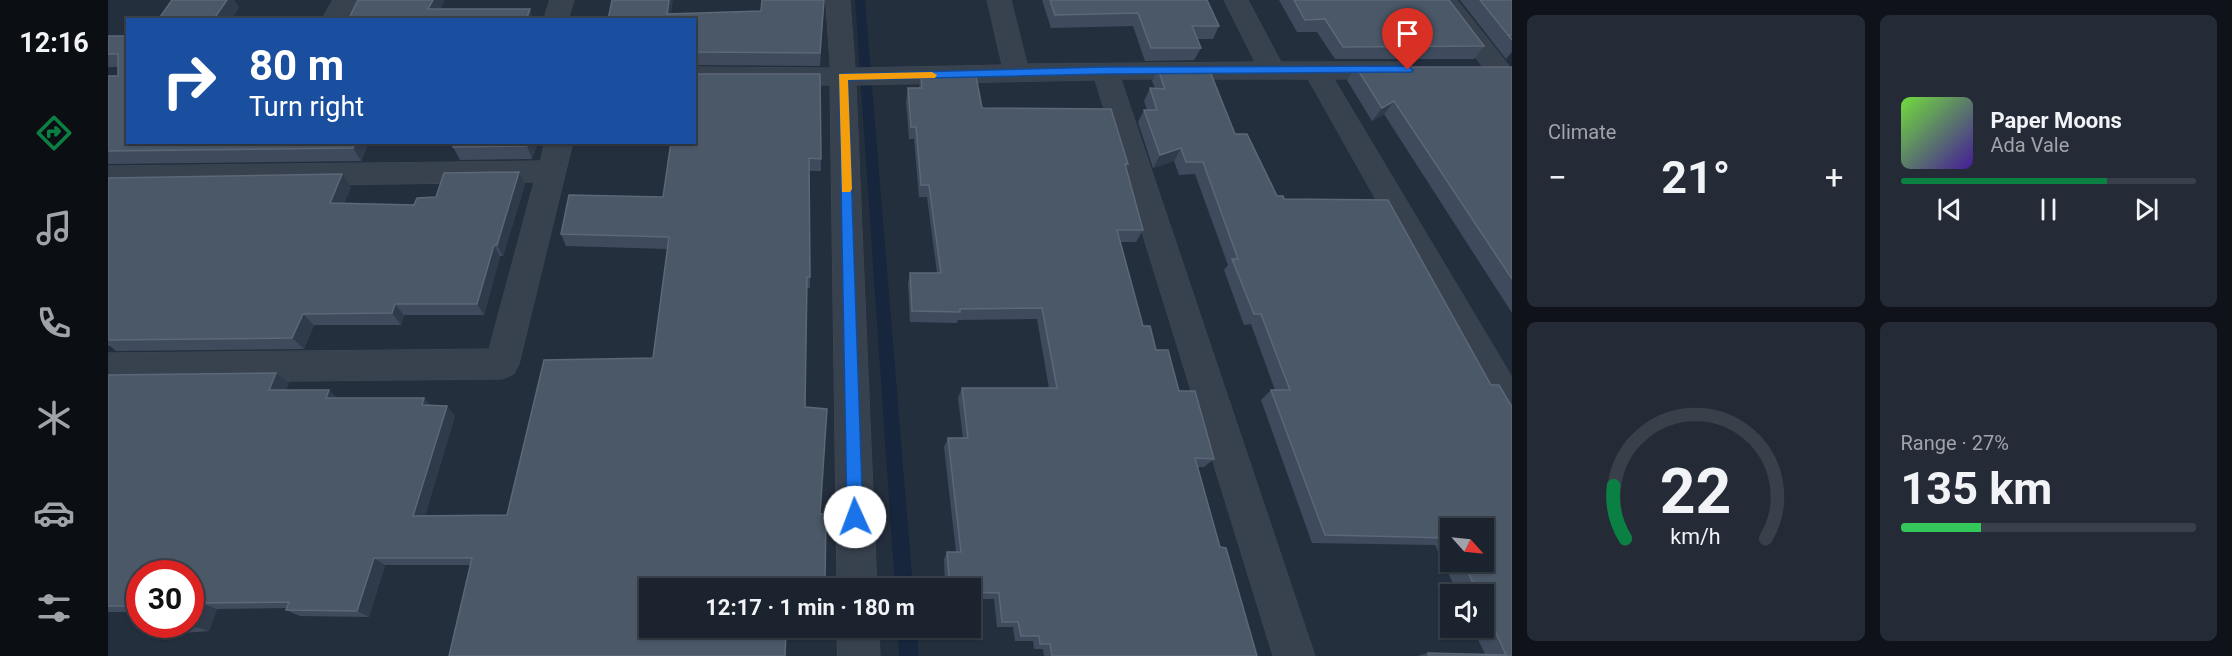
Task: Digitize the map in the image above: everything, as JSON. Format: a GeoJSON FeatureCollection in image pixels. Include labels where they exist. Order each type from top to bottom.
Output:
{"type":"FeatureCollection","features":[{"type":"Feature","properties":{"kind":"street"},"geometry":{"type":"LineString","coordinates":[[335,18],[345,0]]}},
{"type":"Feature","properties":{"kind":"street"},"geometry":{"type":"LineString","coordinates":[[557,18],[562,0]]}},
{"type":"Feature","properties":{"kind":"street"},"geometry":{"type":"LineString","coordinates":[[838,0],[860,76],[857,578]]}},
{"type":"Feature","properties":{"kind":"street"},"geometry":{"type":"LineString","coordinates":[[999,0],[1017,74]]}},
{"type":"Feature","properties":{"kind":"street"},"geometry":{"type":"LineString","coordinates":[[1236,0],[1274,72]]}},
{"type":"Feature","properties":{"kind":"street"},"geometry":{"type":"LineString","coordinates":[[1445,0],[1505,69]]}},
{"type":"Feature","properties":{"kind":"street"},"geometry":{"type":"LineString","coordinates":[[1464,69],[1505,69]]}},
{"type":"Feature","properties":{"kind":"street"},"geometry":{"type":"LineString","coordinates":[[696,76],[1419,70]]}},
{"type":"Feature","properties":{"kind":"street"},"geometry":{"type":"LineString","coordinates":[[1105,71],[1294,656]]}},
{"type":"Feature","properties":{"kind":"street"},"geometry":{"type":"LineString","coordinates":[[1317,71],[1512,409]]}},
{"type":"Feature","properties":{"kind":"street"},"geometry":{"type":"LineString","coordinates":[[108,177],[556,157],[502,364],[108,368]]}},
{"type":"Feature","properties":{"kind":"street"},"geometry":{"type":"LineString","coordinates":[[858,638],[859,656]]}},
{"type":"Feature","properties":{"kind":"building"},"geometry":{"type":"Polygon","coordinates":[[[172,0],[227,0],[214,18],[159,18],[172,0]]]}},
{"type":"Feature","properties":{"kind":"building"},"geometry":{"type":"Polygon","coordinates":[[[358,0],[433,0],[428,9],[530,9],[527,18],[349,18],[358,0]]]}},
{"type":"Feature","properties":{"kind":"building"},"geometry":{"type":"Polygon","coordinates":[[[612,0],[669,0],[667,14],[761,11],[762,0],[824,0],[820,53],[696,52],[696,18],[608,18],[612,0]]]}},
{"type":"Feature","properties":{"kind":"building"},"geometry":{"type":"Polygon","coordinates":[[[1050,0],[1207,0],[1219,26],[1192,26],[1201,48],[1151,48],[1138,13],[1055,15],[1050,0]]]}},
{"type":"Feature","properties":{"kind":"building"},"geometry":{"type":"Polygon","coordinates":[[[1294,0],[1449,0],[1484,46],[1343,47],[1325,19],[1305,20],[1294,0]]]}},
{"type":"Feature","properties":{"kind":"building"},"geometry":{"type":"Polygon","coordinates":[[[1480,0],[1512,0],[1512,35],[1509,35],[1512,40],[1480,0]]]}},
{"type":"Feature","properties":{"kind":"building"},"geometry":{"type":"Polygon","coordinates":[[[108,36],[126,36],[126,144],[354,144],[353,148],[108,151],[108,76],[118,76],[118,54],[108,54],[108,36]]]}},
{"type":"Feature","properties":{"kind":"building"},"geometry":{"type":"Polygon","coordinates":[[[1356,67],[1512,67],[1512,279],[1394,101],[1382,108],[1356,67]]]}},
{"type":"Feature","properties":{"kind":"building"},"geometry":{"type":"Polygon","coordinates":[[[1158,69],[1209,69],[1235,134],[1247,134],[1277,196],[1283,196],[1284,199],[1388,200],[1491,385],[1499,385],[1512,407],[1512,656],[1429,656],[1428,653],[1506,655],[1494,628],[1494,584],[1473,584],[1468,572],[1494,572],[1494,518],[1440,518],[1440,538],[1325,535],[1271,390],[1290,390],[1261,314],[1254,314],[1232,259],[1238,259],[1203,162],[1186,162],[1181,148],[1160,155],[1144,110],[1157,110],[1150,88],[1165,89],[1158,69]]]}},
{"type":"Feature","properties":{"kind":"building"},"geometry":{"type":"Polygon","coordinates":[[[696,74],[820,74],[821,159],[809,158],[810,277],[807,277],[805,407],[827,409],[820,514],[826,514],[825,578],[639,578],[639,638],[786,638],[785,656],[449,656],[472,558],[374,558],[357,611],[286,610],[289,602],[204,603],[204,560],[126,560],[126,606],[108,606],[108,375],[276,373],[269,390],[329,390],[326,398],[424,398],[422,405],[447,406],[413,516],[507,515],[544,360],[653,358],[669,237],[561,234],[569,195],[663,197],[671,144],[696,144],[696,74]]]}},
{"type":"Feature","properties":{"kind":"building"},"geometry":{"type":"Polygon","coordinates":[[[921,76],[976,76],[982,108],[1111,109],[1128,164],[1125,164],[1143,230],[1117,230],[1143,326],[1150,326],[1156,350],[1168,350],[1179,391],[1195,391],[1214,459],[1195,458],[1220,547],[1226,548],[1257,656],[1052,656],[1050,644],[1040,644],[1039,636],[1021,636],[1018,622],[1002,622],[999,593],[981,592],[981,578],[949,578],[947,552],[961,552],[948,438],[968,438],[962,388],[1057,388],[1042,308],[960,309],[960,312],[912,311],[910,273],[941,273],[929,185],[921,185],[916,127],[911,127],[908,88],[922,88],[921,76]]]}},
{"type":"Feature","properties":{"kind":"building"},"geometry":{"type":"Polygon","coordinates":[[[454,144],[528,144],[527,146],[453,147],[454,144]]]}},
{"type":"Feature","properties":{"kind":"building"},"geometry":{"type":"Polygon","coordinates":[[[519,172],[477,304],[395,304],[392,313],[303,314],[292,338],[108,340],[108,178],[342,174],[330,203],[414,205],[417,198],[436,197],[444,173],[519,172]]]}},
{"type":"Feature","properties":{"kind":"waterway"},"geometry":{"type":"LineString","coordinates":[[860,0],[903,578]]}},
{"type":"Feature","properties":{"kind":"waterway"},"geometry":{"type":"LineString","coordinates":[[908,638],[909,656]]}},
{"type":"Feature","properties":{"kind":"slow traffic"},"geometry":{"type":"LineString","coordinates":[[846,189],[843,77],[932,75]]}},
{"type":"Feature","properties":{"kind":"route"},"geometry":{"type":"LineString","coordinates":[[855,517],[843,77],[1105,71],[1408,70]]}}]}
